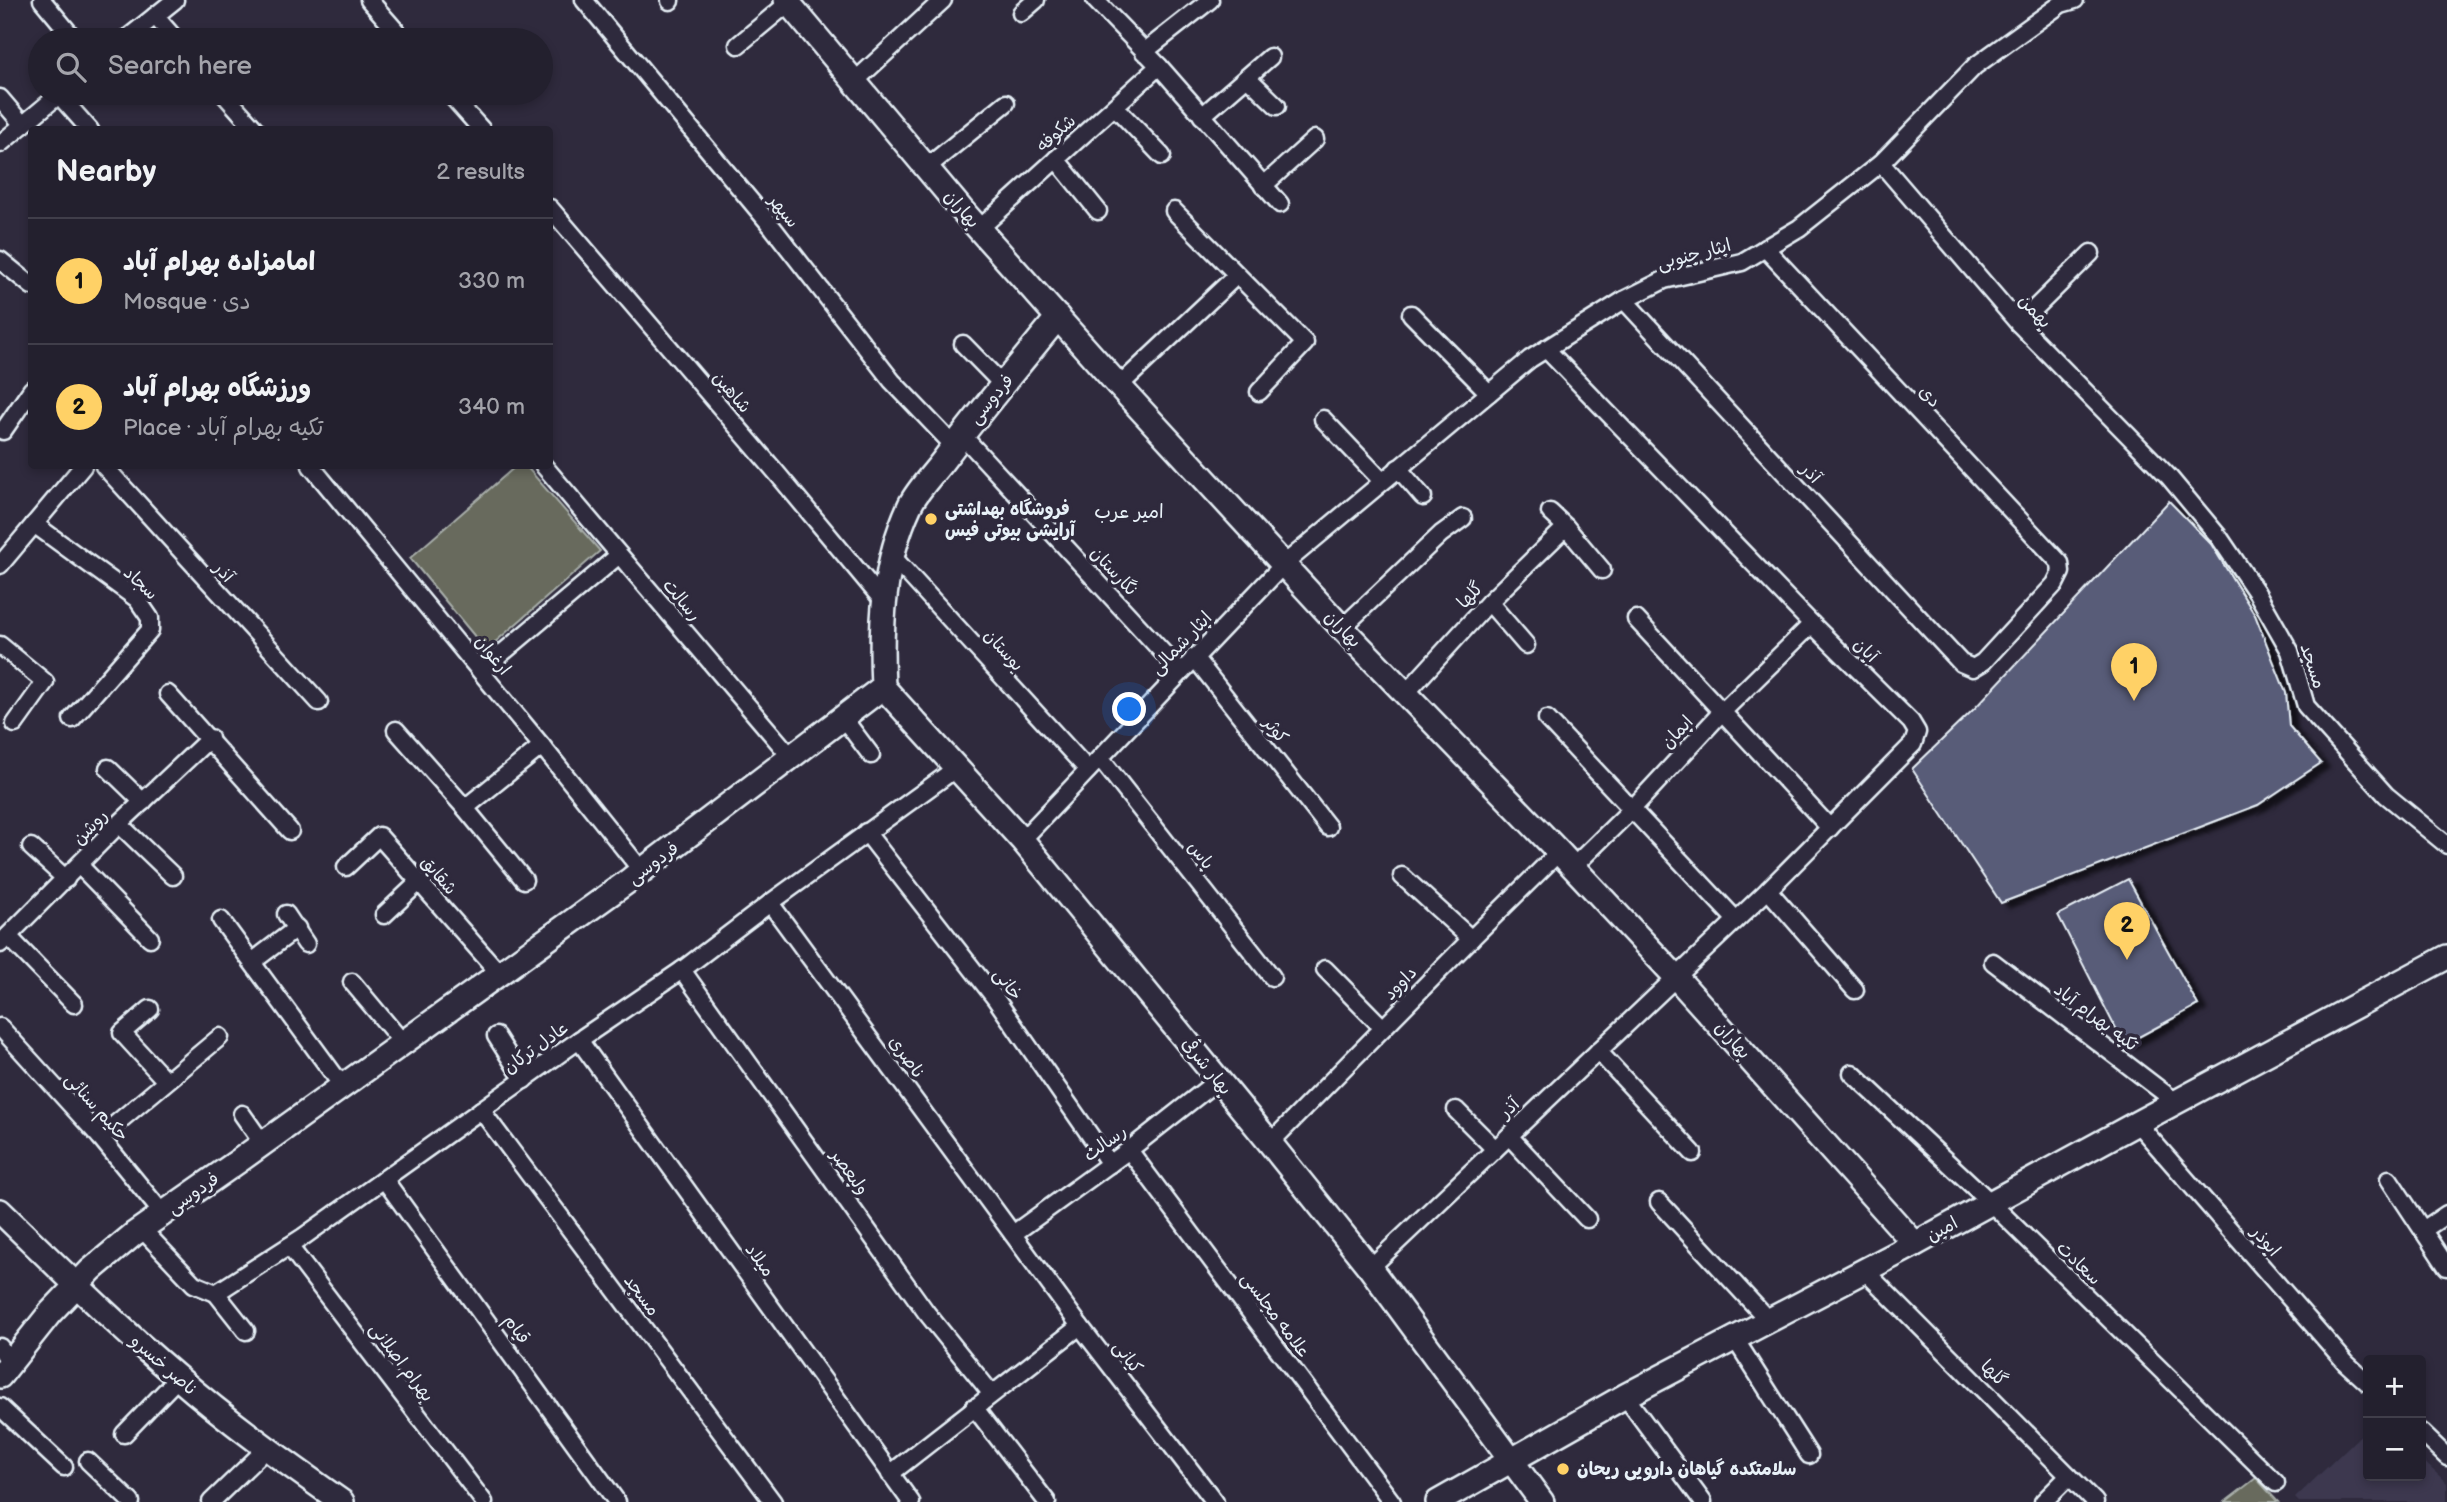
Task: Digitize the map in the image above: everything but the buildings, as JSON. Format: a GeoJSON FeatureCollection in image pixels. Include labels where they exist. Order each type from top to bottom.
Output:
{"type":"FeatureCollection","features":[{"type":"Feature","properties":{"kind":"street"},"geometry":{"type":"LineString","coordinates":[[42,0],[65,28]]}},
{"type":"Feature","properties":{"kind":"street"},"geometry":{"type":"LineString","coordinates":[[140,28],[175,0]]}},
{"type":"Feature","properties":{"kind":"street"},"geometry":{"type":"LineString","coordinates":[[369,0],[394,28]]}},
{"type":"Feature","properties":{"kind":"street","name":"سپهر"},"geometry":{"type":"LineString","coordinates":[[583,0],[773,228],[892,381],[958,440]]}},
{"type":"Feature","properties":{"kind":"street"},"geometry":{"type":"LineString","coordinates":[[854,82],[943,0]]}},
{"type":"Feature","properties":{"kind":"street"},"geometry":{"type":"LineString","coordinates":[[1021,13],[1036,0]]}},
{"type":"Feature","properties":{"kind":"street"},"geometry":{"type":"LineString","coordinates":[[1096,0],[1159,66],[1280,204]]}},
{"type":"Feature","properties":{"kind":"street"},"geometry":{"type":"LineString","coordinates":[[1144,52],[1210,0]]}},
{"type":"Feature","properties":{"kind":"street","name":"ایثار جنوبی"},"geometry":{"type":"LineString","coordinates":[[1283,565],[1530,359],[1624,300],[1664,280],[1742,262],[1799,228],[1881,163],[1975,66],[2061,4],[2075,0]]}},
{"type":"Feature","properties":{"kind":"street"},"geometry":{"type":"LineString","coordinates":[[738,45],[789,1]]}},
{"type":"Feature","properties":{"kind":"street","name":"بهاران"},"geometry":{"type":"LineString","coordinates":[[789,1],[926,168],[1119,386],[1342,628],[1676,977],[1915,1244]]}},
{"type":"Feature","properties":{"kind":"street"},"geometry":{"type":"LineString","coordinates":[[155,16],[166,28]]}},
{"type":"Feature","properties":{"kind":"street"},"geometry":{"type":"LineString","coordinates":[[1202,116],[1270,57]]}},
{"type":"Feature","properties":{"kind":"street","name":"شکوفه"},"geometry":{"type":"LineString","coordinates":[[979,229],[1159,66]]}},
{"type":"Feature","properties":{"kind":"street"},"geometry":{"type":"LineString","coordinates":[[1247,77],[1277,106]]}},
{"type":"Feature","properties":{"kind":"street"},"geometry":{"type":"LineString","coordinates":[[0,98],[23,125]]}},
{"type":"Feature","properties":{"kind":"street"},"geometry":{"type":"LineString","coordinates":[[926,168],[1006,103]]}},
{"type":"Feature","properties":{"kind":"street"},"geometry":{"type":"LineString","coordinates":[[0,144],[47,105]]}},
{"type":"Feature","properties":{"kind":"street"},"geometry":{"type":"LineString","coordinates":[[69,105],[87,126]]}},
{"type":"Feature","properties":{"kind":"street"},"geometry":{"type":"LineString","coordinates":[[234,105],[252,126]]}},
{"type":"Feature","properties":{"kind":"street"},"geometry":{"type":"LineString","coordinates":[[460,105],[478,126]]}},
{"type":"Feature","properties":{"kind":"street"},"geometry":{"type":"LineString","coordinates":[[1115,107],[1162,156]]}},
{"type":"Feature","properties":{"kind":"street"},"geometry":{"type":"LineString","coordinates":[[1263,186],[1315,139]]}},
{"type":"Feature","properties":{"kind":"street"},"geometry":{"type":"LineString","coordinates":[[1056,159],[1098,211]]}},
{"type":"Feature","properties":{"kind":"street","name":"بهمن"},"geometry":{"type":"LineString","coordinates":[[1881,163],[2018,324],[2169,477]]}},
{"type":"Feature","properties":{"kind":"street"},"geometry":{"type":"LineString","coordinates":[[1174,211],[1305,343],[1259,392]]}},
{"type":"Feature","properties":{"kind":"street","name":"شاهین"},"geometry":{"type":"LineString","coordinates":[[553,212],[884,602]]}},
{"type":"Feature","properties":{"kind":"street","name":"دی"},"geometry":{"type":"LineString","coordinates":[[1765,248],[2060,563],[2061,572],[2055,584],[1983,662],[1973,668]]}},
{"type":"Feature","properties":{"kind":"street"},"geometry":{"type":"LineString","coordinates":[[2018,324],[2091,253]]}},
{"type":"Feature","properties":{"kind":"street"},"geometry":{"type":"LineString","coordinates":[[2,266],[28,283]]}},
{"type":"Feature","properties":{"kind":"street"},"geometry":{"type":"LineString","coordinates":[[1119,386],[1237,275]]}},
{"type":"Feature","properties":{"kind":"street","name":"آذر"},"geometry":{"type":"LineString","coordinates":[[1624,300],[1961,663],[1973,668]]}},
{"type":"Feature","properties":{"kind":"street"},"geometry":{"type":"LineString","coordinates":[[1410,314],[1489,393]]}},
{"type":"Feature","properties":{"kind":"street","name":"فردوسی"},"geometry":{"type":"LineString","coordinates":[[3,1362],[91,1270],[142,1229],[642,872],[883,687],[881,655],[884,602],[892,556],[911,503],[958,440],[1058,317]]}},
{"type":"Feature","properties":{"kind":"street"},"geometry":{"type":"LineString","coordinates":[[963,344],[1003,386]]}},
{"type":"Feature","properties":{"kind":"street","name":"آبان"},"geometry":{"type":"LineString","coordinates":[[1546,349],[1812,624],[1911,722],[1917,732],[1913,744],[1768,890],[1676,977]]}},
{"type":"Feature","properties":{"kind":"street"},"geometry":{"type":"LineString","coordinates":[[3,431],[28,395]]}},
{"type":"Feature","properties":{"kind":"street"},"geometry":{"type":"LineString","coordinates":[[1323,419],[1382,481]]}},
{"type":"Feature","properties":{"kind":"street","name":"نگارستان"},"geometry":{"type":"LineString","coordinates":[[958,440],[1180,671]]}},
{"type":"Feature","properties":{"kind":"street"},"geometry":{"type":"LineString","coordinates":[[1398,468],[1423,497]]}},
{"type":"Feature","properties":{"kind":"street"},"geometry":{"type":"LineString","coordinates":[[0,565],[80,469]]}},
{"type":"Feature","properties":{"kind":"street","name":"آذر"},"geometry":{"type":"LineString","coordinates":[[106,469],[318,702]]}},
{"type":"Feature","properties":{"kind":"street","name":"ارغوان"},"geometry":{"type":"LineString","coordinates":[[313,469],[481,671],[642,872]]}},
{"type":"Feature","properties":{"kind":"street","name":"رسالت"},"geometry":{"type":"LineString","coordinates":[[547,469],[792,758]]}},
{"type":"Feature","properties":{"kind":"street","name":"مسجد"},"geometry":{"type":"LineString","coordinates":[[2169,477],[2219,537],[2257,593],[2290,651],[2306,706],[2386,795],[2447,845]]}},
{"type":"Feature","properties":{"kind":"street"},"geometry":{"type":"LineString","coordinates":[[1550,512],[1566,527],[1601,570]]}},
{"type":"Feature","properties":{"kind":"street"},"geometry":{"type":"LineString","coordinates":[[1342,628],[1441,534],[1463,518]]}},
{"type":"Feature","properties":{"kind":"street","name":"سجاد"},"geometry":{"type":"LineString","coordinates":[[34,524],[137,599],[150,618],[150,630],[72,719]]}},
{"type":"Feature","properties":{"kind":"street","name":"گلها"},"geometry":{"type":"LineString","coordinates":[[1406,694],[1489,602],[1566,527]]}},
{"type":"Feature","properties":{"kind":"street"},"geometry":{"type":"LineString","coordinates":[[481,671],[619,555]]}},
{"type":"Feature","properties":{"kind":"street","name":"بوستان"},"geometry":{"type":"LineString","coordinates":[[892,556],[1094,764]]}},
{"type":"Feature","properties":{"kind":"street","name":"ایثار شمالی"},"geometry":{"type":"LineString","coordinates":[[1022,840],[1283,565]]}},
{"type":"Feature","properties":{"kind":"street"},"geometry":{"type":"LineString","coordinates":[[1489,602],[1526,645]]}},
{"type":"Feature","properties":{"kind":"street"},"geometry":{"type":"LineString","coordinates":[[1636,619],[1830,828]]}},
{"type":"Feature","properties":{"kind":"street","name":"ایمان"},"geometry":{"type":"LineString","coordinates":[[1566,860],[1632,809],[1721,713],[1812,624]]}},
{"type":"Feature","properties":{"kind":"street"},"geometry":{"type":"LineString","coordinates":[[0,645],[45,682],[15,724]]}},
{"type":"Feature","properties":{"kind":"street","name":"کوثر"},"geometry":{"type":"LineString","coordinates":[[1194,657],[1328,827]]}},
{"type":"Feature","properties":{"kind":"street","name":"بهار شرقی"},"geometry":{"type":"LineString","coordinates":[[883,687],[1022,840],[1270,1143],[1370,1268],[1542,1502]]}},
{"type":"Feature","properties":{"kind":"street"},"geometry":{"type":"LineString","coordinates":[[168,694],[290,831]]}},
{"type":"Feature","properties":{"kind":"street"},"geometry":{"type":"LineString","coordinates":[[844,719],[871,754]]}},
{"type":"Feature","properties":{"kind":"street"},"geometry":{"type":"LineString","coordinates":[[1547,719],[1737,920]]}},
{"type":"Feature","properties":{"kind":"street"},"geometry":{"type":"LineString","coordinates":[[396,730],[524,880]]}},
{"type":"Feature","properties":{"kind":"street","name":"روشن"},"geometry":{"type":"LineString","coordinates":[[4,940],[209,738]]}},
{"type":"Feature","properties":{"kind":"street"},"geometry":{"type":"LineString","coordinates":[[465,808],[542,746]]}},
{"type":"Feature","properties":{"kind":"street","name":"یاس"},"geometry":{"type":"LineString","coordinates":[[1094,764],[1272,977]]}},
{"type":"Feature","properties":{"kind":"street"},"geometry":{"type":"LineString","coordinates":[[108,768],[143,802]]}},
{"type":"Feature","properties":{"kind":"street","name":"عادل ترکان"},"geometry":{"type":"LineString","coordinates":[[216,1293],[289,1246],[682,970],[955,769]]}},
{"type":"Feature","properties":{"kind":"street"},"geometry":{"type":"LineString","coordinates":[[119,824],[173,876]]}},
{"type":"Feature","properties":{"kind":"street","name":"خانی"},"geometry":{"type":"LineString","coordinates":[[866,832],[995,998],[1110,1164]]}},
{"type":"Feature","properties":{"kind":"street","name":"شقایق"},"geometry":{"type":"LineString","coordinates":[[345,866],[379,835],[500,974]]}},
{"type":"Feature","properties":{"kind":"street"},"geometry":{"type":"LineString","coordinates":[[30,847],[66,879]]}},
{"type":"Feature","properties":{"kind":"street","name":"داوود"},"geometry":{"type":"LineString","coordinates":[[1270,1143],[1471,939],[1566,860]]}},
{"type":"Feature","properties":{"kind":"street"},"geometry":{"type":"LineString","coordinates":[[79,865],[150,938]]}},
{"type":"Feature","properties":{"kind":"street"},"geometry":{"type":"LineString","coordinates":[[1402,876],[1471,939]]}},
{"type":"Feature","properties":{"kind":"street"},"geometry":{"type":"LineString","coordinates":[[384,915],[419,882]]}},
{"type":"Feature","properties":{"kind":"street"},"geometry":{"type":"LineString","coordinates":[[1768,890],[1855,990]]}},
{"type":"Feature","properties":{"kind":"street","name":"ناصری"},"geometry":{"type":"LineString","coordinates":[[770,903],[1013,1234]]}},
{"type":"Feature","properties":{"kind":"street"},"geometry":{"type":"LineString","coordinates":[[286,914],[306,944]]}},
{"type":"Feature","properties":{"kind":"street"},"geometry":{"type":"LineString","coordinates":[[222,920],[343,1087]]}},
{"type":"Feature","properties":{"kind":"street"},"geometry":{"type":"LineString","coordinates":[[253,962],[296,928]]}},
{"type":"Feature","properties":{"kind":"street"},"geometry":{"type":"LineString","coordinates":[[4,940],[74,1004]]}},
{"type":"Feature","properties":{"kind":"street","name":"امین"},"geometry":{"type":"LineString","coordinates":[[1438,1502],[1625,1396],[1770,1322],[2447,957]]}},
{"type":"Feature","properties":{"kind":"street","name":"تکیه بهرام آباد"},"geometry":{"type":"LineString","coordinates":[[1993,962],[2176,1102]]}},
{"type":"Feature","properties":{"kind":"street"},"geometry":{"type":"LineString","coordinates":[[1325,969],[1383,1028]]}},
{"type":"Feature","properties":{"kind":"street","name":"ولیعصر"},"geometry":{"type":"LineString","coordinates":[[682,970],[926,1312],[991,1393]]}},
{"type":"Feature","properties":{"kind":"street","name":"آذر"},"geometry":{"type":"LineString","coordinates":[[1370,1268],[1676,977]]}},
{"type":"Feature","properties":{"kind":"street"},"geometry":{"type":"LineString","coordinates":[[352,982],[403,1043]]}},
{"type":"Feature","properties":{"kind":"street"},"geometry":{"type":"LineString","coordinates":[[150,1009],[122,1033],[166,1081]]}},
{"type":"Feature","properties":{"kind":"street","name":"حکیم سنائی"},"geometry":{"type":"LineString","coordinates":[[0,1027],[100,1137],[163,1214]]}},
{"type":"Feature","properties":{"kind":"street"},"geometry":{"type":"LineString","coordinates":[[496,1036],[524,1080]]}},
{"type":"Feature","properties":{"kind":"street"},"geometry":{"type":"LineString","coordinates":[[100,1137],[220,1037]]}},
{"type":"Feature","properties":{"kind":"street","name":"میلاد"},"geometry":{"type":"LineString","coordinates":[[579,1040],[911,1502]]}},
{"type":"Feature","properties":{"kind":"street"},"geometry":{"type":"LineString","coordinates":[[1598,1051],[1693,1153]]}},
{"type":"Feature","properties":{"kind":"street","name":"سعادت"},"geometry":{"type":"LineString","coordinates":[[1852,1073],[1990,1202],[2276,1483]]}},
{"type":"Feature","properties":{"kind":"street","name":"رسالت"},"geometry":{"type":"LineString","coordinates":[[1013,1234],[1129,1150],[1218,1080]]}},
{"type":"Feature","properties":{"kind":"street","name":"مسجد"},"geometry":{"type":"LineString","coordinates":[[481,1110],[773,1502]]}},
{"type":"Feature","properties":{"kind":"street"},"geometry":{"type":"LineString","coordinates":[[1456,1111],[1495,1149]]}},
{"type":"Feature","properties":{"kind":"street"},"geometry":{"type":"LineString","coordinates":[[242,1114],[263,1144]]}},
{"type":"Feature","properties":{"kind":"street","name":"ابوذر"},"geometry":{"type":"LineString","coordinates":[[2137,1123],[2346,1363],[2363,1378]]}},
{"type":"Feature","properties":{"kind":"street"},"geometry":{"type":"LineString","coordinates":[[1509,1136],[1587,1219]]}},
{"type":"Feature","properties":{"kind":"street","name":"علامه مجلسی"},"geometry":{"type":"LineString","coordinates":[[1129,1150],[1392,1502]]}},
{"type":"Feature","properties":{"kind":"street","name":"قیام"},"geometry":{"type":"LineString","coordinates":[[384,1179],[618,1502]]}},
{"type":"Feature","properties":{"kind":"street"},"geometry":{"type":"LineString","coordinates":[[2389,1180],[2447,1267]]}},
{"type":"Feature","properties":{"kind":"street"},"geometry":{"type":"LineString","coordinates":[[1659,1202],[1770,1322]]}},
{"type":"Feature","properties":{"kind":"street","name":"ناصر خسرو"},"geometry":{"type":"LineString","coordinates":[[0,1211],[117,1325],[178,1378],[266,1449],[342,1502]]}},
{"type":"Feature","properties":{"kind":"street"},"geometry":{"type":"LineString","coordinates":[[2423,1230],[2447,1214]]}},
{"type":"Feature","properties":{"kind":"street"},"geometry":{"type":"LineString","coordinates":[[142,1229],[194,1284],[216,1293],[246,1331]]}},
{"type":"Feature","properties":{"kind":"street","name":"کیانی"},"geometry":{"type":"LineString","coordinates":[[1013,1234],[1215,1502]]}},
{"type":"Feature","properties":{"kind":"street","name":"بهرام اصلانی"},"geometry":{"type":"LineString","coordinates":[[289,1246],[484,1502]]}},
{"type":"Feature","properties":{"kind":"street","name":"گلها"},"geometry":{"type":"LineString","coordinates":[[1865,1271],[2095,1502]]}},
{"type":"Feature","properties":{"kind":"street"},"geometry":{"type":"LineString","coordinates":[[890,1474],[1080,1326]]}},
{"type":"Feature","properties":{"kind":"street"},"geometry":{"type":"LineString","coordinates":[[1735,1339],[1809,1455]]}},
{"type":"Feature","properties":{"kind":"street"},"geometry":{"type":"LineString","coordinates":[[124,1434],[178,1378]]}},
{"type":"Feature","properties":{"kind":"street"},"geometry":{"type":"LineString","coordinates":[[1625,1396],[1703,1502]]}},
{"type":"Feature","properties":{"kind":"street"},"geometry":{"type":"LineString","coordinates":[[0,1407],[64,1467]]}},
{"type":"Feature","properties":{"kind":"street"},"geometry":{"type":"LineString","coordinates":[[974,1407],[1047,1502]]}},
{"type":"Feature","properties":{"kind":"street"},"geometry":{"type":"LineString","coordinates":[[2426,1437],[2447,1457]]}},
{"type":"Feature","properties":{"kind":"street"},"geometry":{"type":"LineString","coordinates":[[211,1502],[266,1449]]}},
{"type":"Feature","properties":{"kind":"street"},"geometry":{"type":"LineString","coordinates":[[88,1461],[131,1502]]}},
{"type":"Feature","properties":{"kind":"street"},"geometry":{"type":"LineString","coordinates":[[2043,1502],[2069,1476]]}},
{"type":"Feature","properties":{"kind":"shaded area"},"geometry":{"type":"Polygon","coordinates":[[[2363,1433],[2363,1481],[2426,1481],[2426,1464],[2447,1483],[2447,1502],[2299,1502],[2295,1498],[2363,1433]]]}},
{"type":"Feature","properties":{"kind":"green space"},"geometry":{"type":"Polygon","coordinates":[[[513,469],[529,469],[600,551],[486,650],[410,558],[513,469]]]}},
{"type":"Feature","properties":{"kind":"green space"},"geometry":{"type":"Polygon","coordinates":[[[2256,1478],[2278,1502],[2225,1502],[2256,1478]]]}},
{"type":"Feature","properties":{"kind":"place","name":"فروشگاه بهداشتی آرایشی بیوتی فیس"},"geometry":{"type":"Point","coordinates":[931,519]}},
{"type":"Feature","properties":{"kind":"place","name":"امامزاده بهرام آباد"},"geometry":{"type":"Point","coordinates":[2134,701]}},
{"type":"Feature","properties":{"kind":"place","name":"ورزشگاه بهرام آباد"},"geometry":{"type":"Point","coordinates":[2127,960]}},
{"type":"Feature","properties":{"kind":"place","name":"سلامتکده گیاهان دارویی ریحان"},"geometry":{"type":"Point","coordinates":[1563,1469]}},
{"type":"Feature","properties":{"kind":"district","name":"امیر عرب"},"geometry":{"type":"Point","coordinates":[1129,511]}}]}
